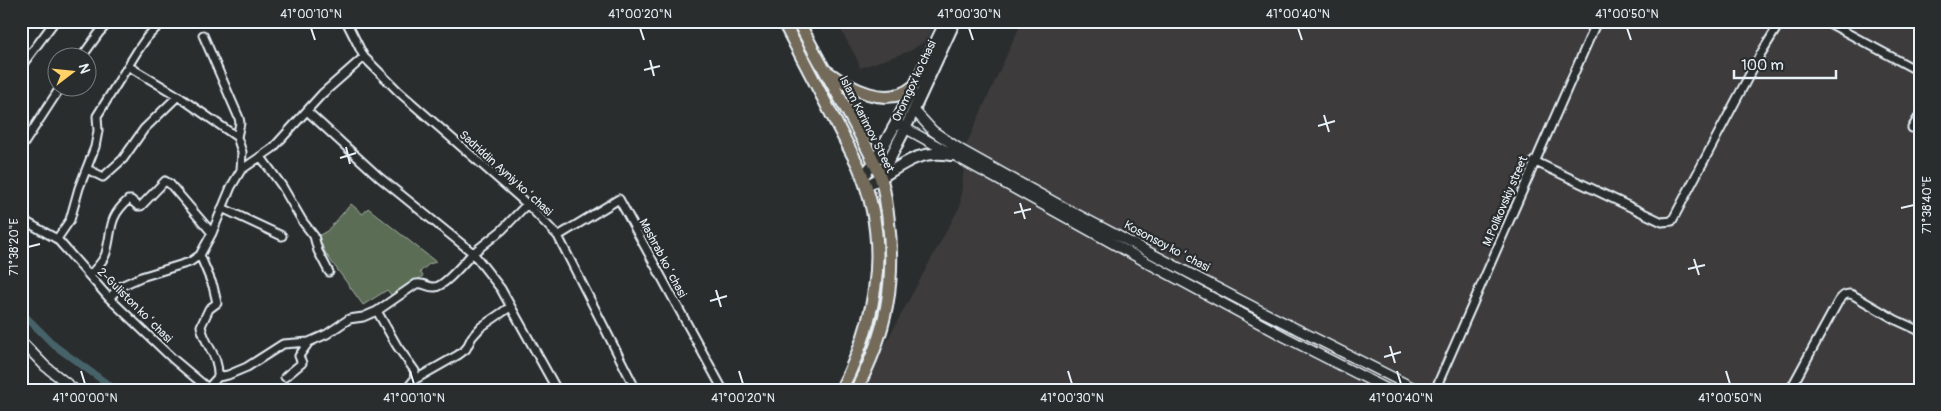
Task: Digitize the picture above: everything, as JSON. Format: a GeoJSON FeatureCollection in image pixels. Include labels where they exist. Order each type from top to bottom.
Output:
{"type":"FeatureCollection","features":[{"type":"Feature","properties":{"kind":"main road"},"geometry":{"type":"LineString","coordinates":[[783,21],[865,181],[873,210],[877,238],[877,268],[873,304],[864,338],[840,390]]}},
{"type":"Feature","properties":{"kind":"main road","name":"Islam Karimov Street"},"geometry":{"type":"LineString","coordinates":[[798,21],[841,99],[880,176],[891,242],[891,280],[887,307],[876,346],[856,390]]}},
{"type":"Feature","properties":{"kind":"main road","name":"Oromgox ko‘chasi"},"geometry":{"type":"LineString","coordinates":[[865,181],[946,21]]}},
{"type":"Feature","properties":{"kind":"main road","name":"Oromgox ko‘chasi"},"geometry":{"type":"LineString","coordinates":[[880,176],[905,129],[955,21]]}},
{"type":"Feature","properties":{"kind":"main road"},"geometry":{"type":"LineString","coordinates":[[823,68],[848,84],[875,95],[897,96],[913,87]]}},
{"type":"Feature","properties":{"kind":"main road"},"geometry":{"type":"LineString","coordinates":[[865,181],[880,176],[925,154],[942,153],[951,155]]}},
{"type":"Feature","properties":{"kind":"street"},"geometry":{"type":"LineString","coordinates":[[21,80],[22,63],[55,21]]}},
{"type":"Feature","properties":{"kind":"street"},"geometry":{"type":"LineString","coordinates":[[88,48],[99,32],[110,21]]}},
{"type":"Feature","properties":{"kind":"street"},"geometry":{"type":"LineString","coordinates":[[57,239],[70,220],[95,147],[98,131],[97,116],[147,37],[163,21]]}},
{"type":"Feature","properties":{"kind":"street","name":"Sadriddin Ayniy koʻchasi"},"geometry":{"type":"LineString","coordinates":[[346,21],[364,57],[399,92],[527,204],[558,236],[636,390]]}},
{"type":"Feature","properties":{"kind":"street","name":"M.Polikovskiy street"},"geometry":{"type":"LineString","coordinates":[[1435,390],[1597,21]]}},
{"type":"Feature","properties":{"kind":"street"},"geometry":{"type":"LineString","coordinates":[[1534,161],[1662,222],[1671,222],[1675,218],[1760,55],[1781,21]]}},
{"type":"Feature","properties":{"kind":"street"},"geometry":{"type":"LineString","coordinates":[[1825,21],[1920,72]]}},
{"type":"Feature","properties":{"kind":"street"},"geometry":{"type":"LineString","coordinates":[[203,35],[239,118],[240,123],[237,137],[242,152],[241,170]]}},
{"type":"Feature","properties":{"kind":"street"},"geometry":{"type":"LineString","coordinates":[[109,298],[121,286],[141,277],[190,262],[200,255],[212,233],[231,187],[241,170],[273,148],[322,94],[364,57]]}},
{"type":"Feature","properties":{"kind":"street"},"geometry":{"type":"LineString","coordinates":[[128,66],[178,96],[237,137]]}},
{"type":"Feature","properties":{"kind":"street"},"geometry":{"type":"LineString","coordinates":[[87,169],[102,177],[124,159],[144,129],[178,96]]}},
{"type":"Feature","properties":{"kind":"street"},"geometry":{"type":"LineString","coordinates":[[21,148],[54,98]]}},
{"type":"Feature","properties":{"kind":"street","name":"Kosonsoy koʻchasi"},"geometry":{"type":"LineString","coordinates":[[914,110],[933,131],[960,150],[1063,207],[1263,312],[1418,390]]}},
{"type":"Feature","properties":{"kind":"street"},"geometry":{"type":"LineString","coordinates":[[307,111],[379,177],[473,253],[501,289],[557,390]]}},
{"type":"Feature","properties":{"kind":"street"},"geometry":{"type":"LineString","coordinates":[[1912,128],[1920,115]]}},
{"type":"Feature","properties":{"kind":"street","name":"Kosonsoy koʻchasi"},"geometry":{"type":"LineString","coordinates":[[896,123],[951,155],[1285,337],[1389,390]]}},
{"type":"Feature","properties":{"kind":"street"},"geometry":{"type":"LineString","coordinates":[[261,157],[314,236],[318,250],[329,272]]}},
{"type":"Feature","properties":{"kind":"street"},"geometry":{"type":"LineString","coordinates":[[90,276],[105,256],[112,222],[117,211],[128,200],[141,206],[166,181],[212,233]]}},
{"type":"Feature","properties":{"kind":"street","name":"Mashrab koʻchasi"},"geometry":{"type":"LineString","coordinates":[[558,236],[619,199],[723,390]]}},
{"type":"Feature","properties":{"kind":"street"},"geometry":{"type":"LineString","coordinates":[[218,377],[247,367],[283,344],[309,342],[327,334],[349,319],[363,317],[377,311],[416,284],[423,283],[431,287],[441,286],[473,253],[502,230],[527,204]]}},
{"type":"Feature","properties":{"kind":"street"},"geometry":{"type":"LineString","coordinates":[[222,208],[282,236]]}},
{"type":"Feature","properties":{"kind":"street","name":"2-Guliston koʻchasi"},"geometry":{"type":"LineString","coordinates":[[21,219],[57,239],[109,298],[173,360],[209,389]]}},
{"type":"Feature","properties":{"kind":"street"},"geometry":{"type":"LineString","coordinates":[[200,255],[217,303],[209,309],[201,326],[205,339],[218,364],[218,377],[209,389]]}},
{"type":"Feature","properties":{"kind":"street"},"geometry":{"type":"LineString","coordinates":[[1790,390],[1838,302],[1844,295],[1853,295],[1920,331]]}},
{"type":"Feature","properties":{"kind":"street"},"geometry":{"type":"LineString","coordinates":[[406,390],[414,380],[458,356],[466,349],[472,337],[481,327],[510,306]]}},
{"type":"Feature","properties":{"kind":"street"},"geometry":{"type":"LineString","coordinates":[[377,311],[414,371],[414,380]]}},
{"type":"Feature","properties":{"kind":"street"},"geometry":{"type":"LineString","coordinates":[[21,341],[45,366],[75,390]]}},
{"type":"Feature","properties":{"kind":"street"},"geometry":{"type":"LineString","coordinates":[[285,377],[302,363],[299,356],[309,342]]}},
{"type":"Feature","properties":{"kind":"shaded area"},"geometry":{"type":"Polygon","coordinates":[[[836,21],[936,21],[928,39],[910,51],[860,68],[836,21]]]}},
{"type":"Feature","properties":{"kind":"shaded area"},"geometry":{"type":"Polygon","coordinates":[[[1022,21],[1920,21],[1920,390],[860,390],[960,206],[966,145],[1022,21]]]}},
{"type":"Feature","properties":{"kind":"green space"},"geometry":{"type":"Polygon","coordinates":[[[351,204],[363,214],[368,208],[436,262],[429,264],[420,272],[423,276],[393,297],[387,290],[363,305],[326,254],[318,236],[327,231],[351,204]]]}},
{"type":"Feature","properties":{"kind":"waterway"},"geometry":{"type":"LineString","coordinates":[[21,312],[55,346],[116,390]]}}]}
